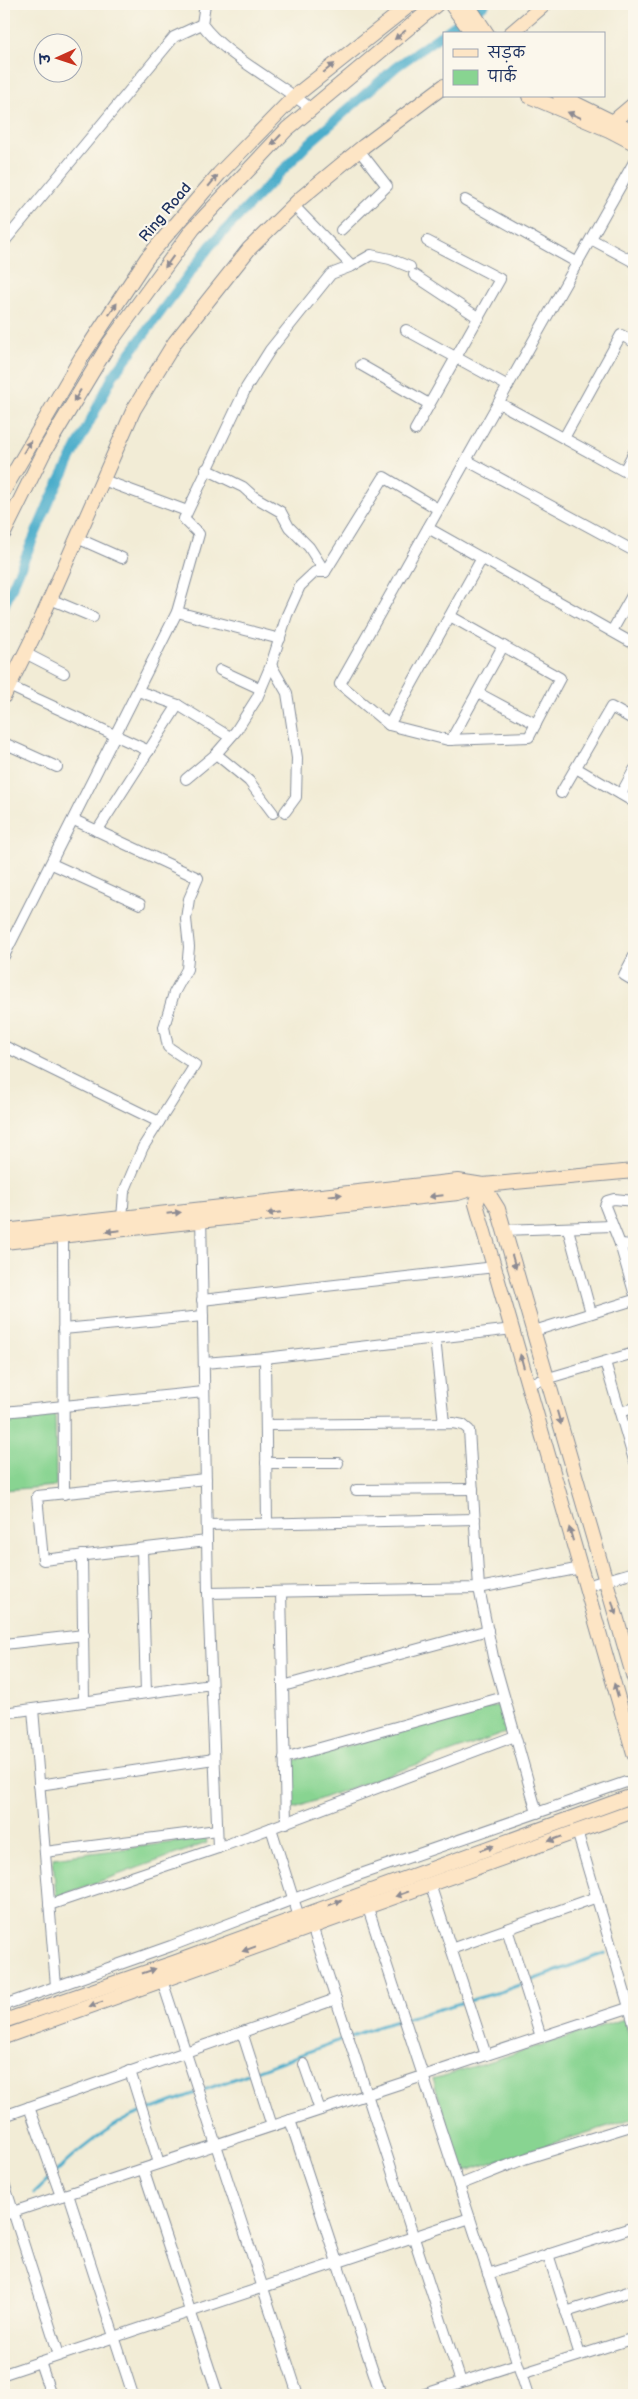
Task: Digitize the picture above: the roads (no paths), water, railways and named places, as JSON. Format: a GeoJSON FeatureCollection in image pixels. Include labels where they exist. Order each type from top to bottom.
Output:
{"type":"FeatureCollection","features":[{"type":"Feature","properties":{"kind":"street"},"geometry":{"type":"LineString","coordinates":[[205,4],[202,24],[212,38],[295,96],[310,109]]}},
{"type":"Feature","properties":{"kind":"street","name":"Ring Road"},"geometry":{"type":"LineString","coordinates":[[4,490],[81,358],[147,258],[219,174],[295,96],[411,4]]}},
{"type":"Feature","properties":{"kind":"street"},"geometry":{"type":"LineString","coordinates":[[4,533],[44,452],[109,344],[193,229],[287,129],[438,4]]}},
{"type":"Feature","properties":{"kind":"street"},"geometry":{"type":"LineString","coordinates":[[512,32],[545,4]]}},
{"type":"Feature","properties":{"kind":"street"},"geometry":{"type":"LineString","coordinates":[[458,6],[478,31]]}},
{"type":"Feature","properties":{"kind":"street"},"geometry":{"type":"LineString","coordinates":[[4,242],[174,37],[202,24]]}},
{"type":"Feature","properties":{"kind":"street"},"geometry":{"type":"LineString","coordinates":[[149,751],[6,691],[25,653],[134,410],[175,342],[249,249],[294,206],[359,150],[443,87]]}},
{"type":"Feature","properties":{"kind":"street"},"geometry":{"type":"LineString","coordinates":[[534,98],[614,127],[634,132]]}},
{"type":"Feature","properties":{"kind":"street"},"geometry":{"type":"LineString","coordinates":[[563,98],[614,127],[634,143]]}},
{"type":"Feature","properties":{"kind":"street"},"geometry":{"type":"LineString","coordinates":[[614,127],[634,104]]}},
{"type":"Feature","properties":{"kind":"street"},"geometry":{"type":"LineString","coordinates":[[614,127],[634,117]]}},
{"type":"Feature","properties":{"kind":"street"},"geometry":{"type":"LineString","coordinates":[[341,230],[387,186],[359,150]]}},
{"type":"Feature","properties":{"kind":"street"},"geometry":{"type":"LineString","coordinates":[[450,616],[560,678],[529,736],[451,740],[389,725],[340,684],[634,162]]}},
{"type":"Feature","properties":{"kind":"street"},"geometry":{"type":"LineString","coordinates":[[465,200],[578,263]]}},
{"type":"Feature","properties":{"kind":"street"},"geometry":{"type":"LineString","coordinates":[[294,206],[352,266]]}},
{"type":"Feature","properties":{"kind":"street"},"geometry":{"type":"LineString","coordinates":[[591,238],[634,262]]}},
{"type":"Feature","properties":{"kind":"street"},"geometry":{"type":"LineString","coordinates":[[415,430],[500,280],[427,241]]}},
{"type":"Feature","properties":{"kind":"street"},"geometry":{"type":"LineString","coordinates":[[4,956],[178,612],[199,534],[184,519],[206,469],[246,388],[270,350],[331,274],[352,266],[371,255],[390,260],[412,271],[478,318]]}},
{"type":"Feature","properties":{"kind":"street"},"geometry":{"type":"LineString","coordinates":[[406,330],[508,386]]}},
{"type":"Feature","properties":{"kind":"street"},"geometry":{"type":"LineString","coordinates":[[564,438],[621,335],[634,342]]}},
{"type":"Feature","properties":{"kind":"street"},"geometry":{"type":"LineString","coordinates":[[361,365],[429,404]]}},
{"type":"Feature","properties":{"kind":"street"},"geometry":{"type":"LineString","coordinates":[[499,403],[624,471],[634,452]]}},
{"type":"Feature","properties":{"kind":"street"},"geometry":{"type":"LineString","coordinates":[[466,460],[634,551]]}},
{"type":"Feature","properties":{"kind":"street"},"geometry":{"type":"LineString","coordinates":[[206,469],[243,487],[281,512],[289,526],[309,547],[324,572]]}},
{"type":"Feature","properties":{"kind":"street"},"geometry":{"type":"LineString","coordinates":[[324,572],[384,477],[438,510]]}},
{"type":"Feature","properties":{"kind":"street"},"geometry":{"type":"LineString","coordinates":[[103,480],[187,511]]}},
{"type":"Feature","properties":{"kind":"street"},"geometry":{"type":"LineString","coordinates":[[428,528],[634,644]]}},
{"type":"Feature","properties":{"kind":"street"},"geometry":{"type":"LineString","coordinates":[[77,538],[122,558]]}},
{"type":"Feature","properties":{"kind":"street"},"geometry":{"type":"LineString","coordinates":[[389,725],[482,558]]}},
{"type":"Feature","properties":{"kind":"street"},"geometry":{"type":"LineString","coordinates":[[186,779],[216,754],[258,698],[300,586],[315,572],[324,572]]}},
{"type":"Feature","properties":{"kind":"street"},"geometry":{"type":"LineString","coordinates":[[612,631],[634,592]]}},
{"type":"Feature","properties":{"kind":"street"},"geometry":{"type":"LineString","coordinates":[[50,598],[93,617]]}},
{"type":"Feature","properties":{"kind":"street"},"geometry":{"type":"LineString","coordinates":[[178,612],[280,638]]}},
{"type":"Feature","properties":{"kind":"street"},"geometry":{"type":"LineString","coordinates":[[451,740],[503,646]]}},
{"type":"Feature","properties":{"kind":"street"},"geometry":{"type":"LineString","coordinates":[[25,653],[64,673]]}},
{"type":"Feature","properties":{"kind":"street"},"geometry":{"type":"LineString","coordinates":[[271,666],[287,694],[297,758],[296,797],[285,812]]}},
{"type":"Feature","properties":{"kind":"street"},"geometry":{"type":"LineString","coordinates":[[220,670],[261,689]]}},
{"type":"Feature","properties":{"kind":"street"},"geometry":{"type":"LineString","coordinates":[[138,691],[178,705],[230,737]]}},
{"type":"Feature","properties":{"kind":"street"},"geometry":{"type":"LineString","coordinates":[[478,693],[536,724]]}},
{"type":"Feature","properties":{"kind":"street"},"geometry":{"type":"LineString","coordinates":[[97,831],[178,705]]}},
{"type":"Feature","properties":{"kind":"street"},"geometry":{"type":"LineString","coordinates":[[561,793],[611,707],[634,720]]}},
{"type":"Feature","properties":{"kind":"street"},"geometry":{"type":"LineString","coordinates":[[4,743],[57,767]]}},
{"type":"Feature","properties":{"kind":"street"},"geometry":{"type":"LineString","coordinates":[[216,754],[249,781],[273,813]]}},
{"type":"Feature","properties":{"kind":"street"},"geometry":{"type":"LineString","coordinates":[[576,768],[634,802]]}},
{"type":"Feature","properties":{"kind":"street"},"geometry":{"type":"LineString","coordinates":[[621,794],[634,770]]}},
{"type":"Feature","properties":{"kind":"street"},"geometry":{"type":"LineString","coordinates":[[4,802],[4,813]]}},
{"type":"Feature","properties":{"kind":"street"},"geometry":{"type":"LineString","coordinates":[[74,820],[198,878],[189,899],[186,919],[189,947],[187,969],[174,993],[164,1026],[168,1047],[195,1065],[143,1147],[124,1192],[122,1218]]}},
{"type":"Feature","properties":{"kind":"street"},"geometry":{"type":"LineString","coordinates":[[52,864],[140,904]]}},
{"type":"Feature","properties":{"kind":"street"},"geometry":{"type":"LineString","coordinates":[[634,956],[624,975],[634,981]]}},
{"type":"Feature","properties":{"kind":"street"},"geometry":{"type":"LineString","coordinates":[[4,1046],[159,1122]]}},
{"type":"Feature","properties":{"kind":"street"},"geometry":{"type":"LineString","coordinates":[[4,1231],[63,1231],[201,1216],[458,1193],[483,1185],[634,1171]]}},
{"type":"Feature","properties":{"kind":"street"},"geometry":{"type":"LineString","coordinates":[[483,1185],[498,1209],[634,1678]]}},
{"type":"Feature","properties":{"kind":"street"},"geometry":{"type":"LineString","coordinates":[[483,1185],[476,1204],[634,1754]]}},
{"type":"Feature","properties":{"kind":"street"},"geometry":{"type":"LineString","coordinates":[[634,1201],[614,1199],[607,1201],[605,1206],[620,1244],[634,1292]]}},
{"type":"Feature","properties":{"kind":"street"},"geometry":{"type":"LineString","coordinates":[[4,1242],[122,1218],[201,1216]]}},
{"type":"Feature","properties":{"kind":"street"},"geometry":{"type":"LineString","coordinates":[[201,1216],[208,1593],[218,1848]]}},
{"type":"Feature","properties":{"kind":"street"},"geometry":{"type":"LineString","coordinates":[[504,1230],[612,1226]]}},
{"type":"Feature","properties":{"kind":"street"},"geometry":{"type":"LineString","coordinates":[[568,1229],[591,1313]]}},
{"type":"Feature","properties":{"kind":"street"},"geometry":{"type":"LineString","coordinates":[[63,1231],[64,1494]]}},
{"type":"Feature","properties":{"kind":"street"},"geometry":{"type":"LineString","coordinates":[[620,1244],[634,1245]]}},
{"type":"Feature","properties":{"kind":"street"},"geometry":{"type":"LineString","coordinates":[[202,1300],[494,1267]]}},
{"type":"Feature","properties":{"kind":"street"},"geometry":{"type":"LineString","coordinates":[[534,1331],[634,1300]]}},
{"type":"Feature","properties":{"kind":"street"},"geometry":{"type":"LineString","coordinates":[[63,1329],[203,1316]]}},
{"type":"Feature","properties":{"kind":"street"},"geometry":{"type":"LineString","coordinates":[[204,1363],[265,1358],[513,1329]]}},
{"type":"Feature","properties":{"kind":"street"},"geometry":{"type":"LineString","coordinates":[[435,1338],[444,1423]]}},
{"type":"Feature","properties":{"kind":"street"},"geometry":{"type":"LineString","coordinates":[[528,1384],[634,1353]]}},
{"type":"Feature","properties":{"kind":"street"},"geometry":{"type":"LineString","coordinates":[[265,1358],[267,1523]]}},
{"type":"Feature","properties":{"kind":"street"},"geometry":{"type":"LineString","coordinates":[[605,1362],[634,1460]]}},
{"type":"Feature","properties":{"kind":"street"},"geometry":{"type":"LineString","coordinates":[[4,1412],[204,1392]]}},
{"type":"Feature","properties":{"kind":"street"},"geometry":{"type":"LineString","coordinates":[[620,1412],[634,1408]]}},
{"type":"Feature","properties":{"kind":"street"},"geometry":{"type":"LineString","coordinates":[[266,1425],[444,1423],[463,1425],[469,1430],[479,1588],[504,1697],[537,1813]]}},
{"type":"Feature","properties":{"kind":"street"},"geometry":{"type":"LineString","coordinates":[[266,1463],[338,1463]]}},
{"type":"Feature","properties":{"kind":"street"},"geometry":{"type":"LineString","coordinates":[[206,1479],[37,1496],[43,1560],[207,1541]]}},
{"type":"Feature","properties":{"kind":"street"},"geometry":{"type":"LineString","coordinates":[[356,1490],[473,1489]]}},
{"type":"Feature","properties":{"kind":"street"},"geometry":{"type":"LineString","coordinates":[[207,1524],[475,1519]]}},
{"type":"Feature","properties":{"kind":"street"},"geometry":{"type":"LineString","coordinates":[[142,1548],[146,1693]]}},
{"type":"Feature","properties":{"kind":"street"},"geometry":{"type":"LineString","coordinates":[[82,1555],[84,1702]]}},
{"type":"Feature","properties":{"kind":"street"},"geometry":{"type":"LineString","coordinates":[[208,1593],[479,1588],[581,1568]]}},
{"type":"Feature","properties":{"kind":"street"},"geometry":{"type":"LineString","coordinates":[[586,1586],[634,1572]]}},
{"type":"Feature","properties":{"kind":"street"},"geometry":{"type":"LineString","coordinates":[[282,1592],[286,1823]]}},
{"type":"Feature","properties":{"kind":"street"},"geometry":{"type":"LineString","coordinates":[[283,1686],[488,1630]]}},
{"type":"Feature","properties":{"kind":"street"},"geometry":{"type":"LineString","coordinates":[[4,1644],[84,1635]]}},
{"type":"Feature","properties":{"kind":"street"},"geometry":{"type":"LineString","coordinates":[[4,1713],[211,1684]]}},
{"type":"Feature","properties":{"kind":"street"},"geometry":{"type":"LineString","coordinates":[[284,1758],[504,1697]]}},
{"type":"Feature","properties":{"kind":"street"},"geometry":{"type":"LineString","coordinates":[[33,1709],[56,1986]]}},
{"type":"Feature","properties":{"kind":"street"},"geometry":{"type":"LineString","coordinates":[[49,1905],[218,1848],[515,1736]]}},
{"type":"Feature","properties":{"kind":"street"},"geometry":{"type":"LineString","coordinates":[[39,1785],[214,1759]]}},
{"type":"Feature","properties":{"kind":"street"},"geometry":{"type":"LineString","coordinates":[[4,2005],[293,1899],[626,1782],[634,1792],[365,1900],[312,1926],[4,2037]]}},
{"type":"Feature","properties":{"kind":"street"},"geometry":{"type":"LineString","coordinates":[[4,2021],[299,1917],[430,1884],[634,1811]]}},
{"type":"Feature","properties":{"kind":"street"},"geometry":{"type":"LineString","coordinates":[[271,1828],[299,1917],[312,1926],[461,2382]]}},
{"type":"Feature","properties":{"kind":"street"},"geometry":{"type":"LineString","coordinates":[[45,1852],[217,1830]]}},
{"type":"Feature","properties":{"kind":"street"},"geometry":{"type":"LineString","coordinates":[[577,1832],[615,1960],[632,2007],[634,2024]]}},
{"type":"Feature","properties":{"kind":"street"},"geometry":{"type":"LineString","coordinates":[[430,1884],[486,2055]]}},
{"type":"Feature","properties":{"kind":"street"},"geometry":{"type":"LineString","coordinates":[[451,1949],[597,1897]]}},
{"type":"Feature","properties":{"kind":"street"},"geometry":{"type":"LineString","coordinates":[[365,1900],[528,2395]]}},
{"type":"Feature","properties":{"kind":"street"},"geometry":{"type":"LineString","coordinates":[[507,1929],[542,2037]]}},
{"type":"Feature","properties":{"kind":"street"},"geometry":{"type":"LineString","coordinates":[[162,1980],[298,2395]]}},
{"type":"Feature","properties":{"kind":"street"},"geometry":{"type":"LineString","coordinates":[[4,2116],[336,1998]]}},
{"type":"Feature","properties":{"kind":"street"},"geometry":{"type":"LineString","coordinates":[[8,2213],[632,2007]]}},
{"type":"Feature","properties":{"kind":"street"},"geometry":{"type":"LineString","coordinates":[[242,2032],[272,2126]]}},
{"type":"Feature","properties":{"kind":"street"},"geometry":{"type":"LineString","coordinates":[[304,2064],[320,2110]]}},
{"type":"Feature","properties":{"kind":"street"},"geometry":{"type":"LineString","coordinates":[[130,2071],[159,2163]]}},
{"type":"Feature","properties":{"kind":"street"},"geometry":{"type":"LineString","coordinates":[[30,2107],[56,2182],[64,2195],[134,2395]]}},
{"type":"Feature","properties":{"kind":"street"},"geometry":{"type":"LineString","coordinates":[[290,2120],[381,2395]]}},
{"type":"Feature","properties":{"kind":"street"},"geometry":{"type":"LineString","coordinates":[[458,2185],[524,2159],[634,2125]]}},
{"type":"Feature","properties":{"kind":"street"},"geometry":{"type":"LineString","coordinates":[[143,2169],[218,2395]]}},
{"type":"Feature","properties":{"kind":"street"},"geometry":{"type":"LineString","coordinates":[[4,2183],[8,2213],[60,2355]]}},
{"type":"Feature","properties":{"kind":"street"},"geometry":{"type":"LineString","coordinates":[[4,2374],[470,2218]]}},
{"type":"Feature","properties":{"kind":"street"},"geometry":{"type":"LineString","coordinates":[[488,2274],[634,2227]]}},
{"type":"Feature","properties":{"kind":"street"},"geometry":{"type":"LineString","coordinates":[[548,2254],[580,2355]]}},
{"type":"Feature","properties":{"kind":"street"},"geometry":{"type":"LineString","coordinates":[[566,2312],[634,2290]]}},
{"type":"Feature","properties":{"kind":"street"},"geometry":{"type":"LineString","coordinates":[[422,2395],[461,2382],[580,2355],[634,2338]]}},
{"type":"Feature","properties":{"kind":"street"},"geometry":{"type":"LineString","coordinates":[[40,2362],[52,2395]]}},
{"type":"Feature","properties":{"kind":"waterway"},"geometry":{"type":"LineString","coordinates":[[445,32],[485,4]]}},
{"type":"Feature","properties":{"kind":"waterway"},"geometry":{"type":"LineString","coordinates":[[4,606],[51,498],[113,376],[210,246],[307,145],[396,67],[443,34]]}},
{"type":"Feature","properties":{"kind":"waterway"},"geometry":{"type":"LineString","coordinates":[[34,2193],[67,2161],[103,2133],[130,2117],[376,2027],[503,1991],[605,1953]]}}]}
